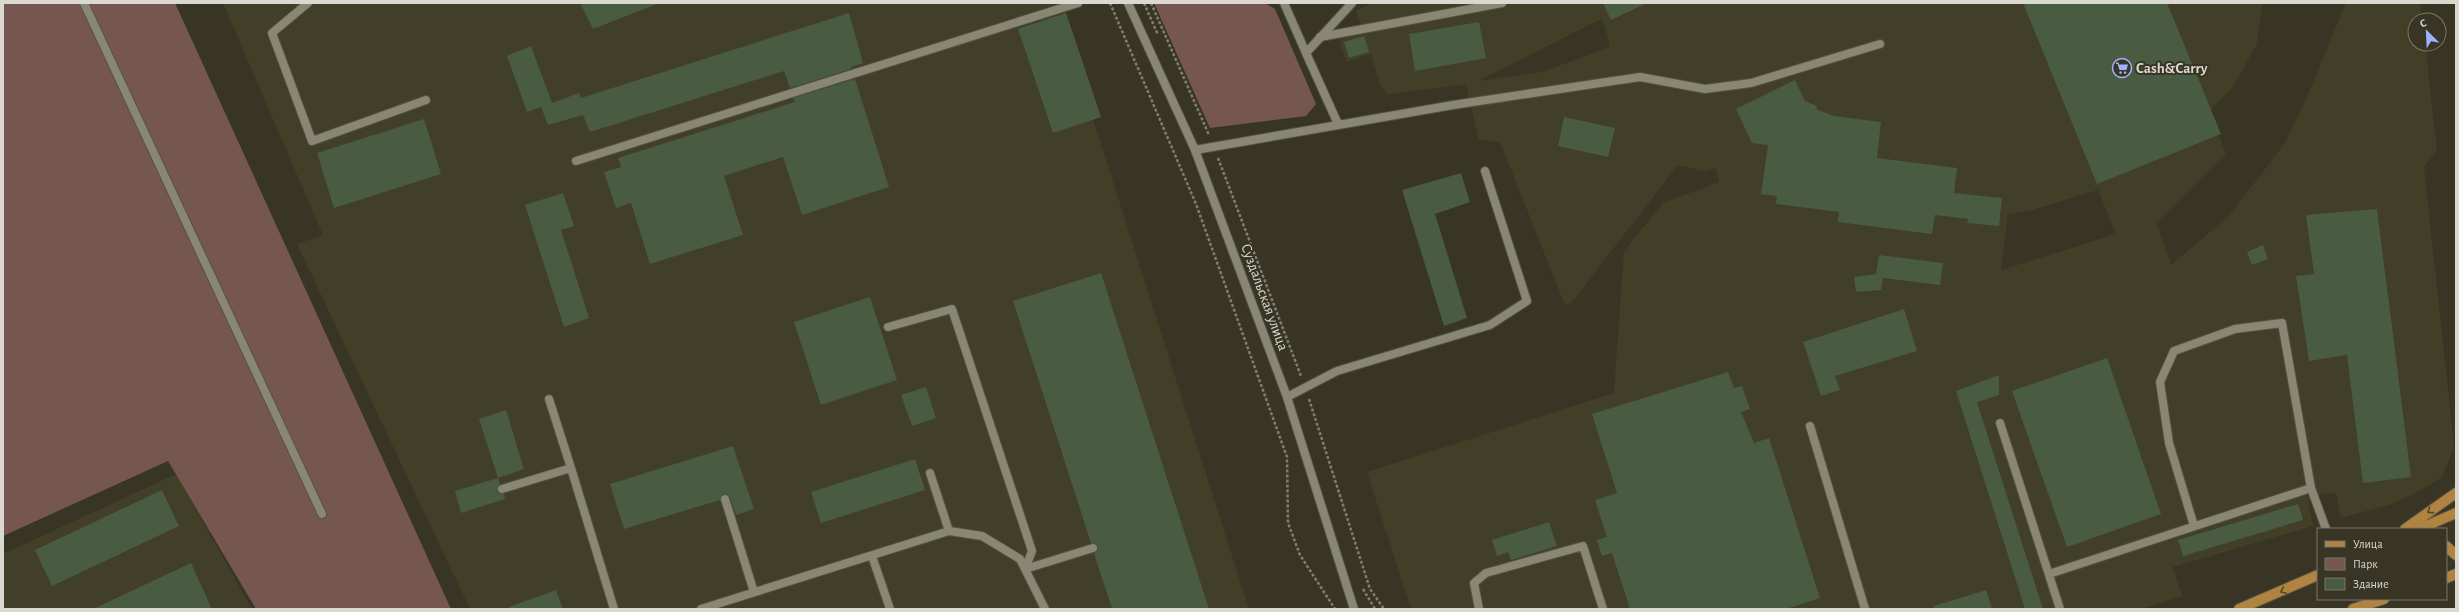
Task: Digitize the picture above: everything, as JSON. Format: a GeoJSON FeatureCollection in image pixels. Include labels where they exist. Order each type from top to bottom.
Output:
{"type":"FeatureCollection","features":[{"type":"Feature","properties":{"kind":"main road"},"geometry":{"type":"LineString","coordinates":[[2406,528],[2456,493]]}},
{"type":"Feature","properties":{"kind":"main road"},"geometry":{"type":"LineString","coordinates":[[2421,528],[2456,513]]}},
{"type":"Feature","properties":{"kind":"main road"},"geometry":{"type":"LineString","coordinates":[[2447,547],[2456,555]]}},
{"type":"Feature","properties":{"kind":"main road"},"geometry":{"type":"LineString","coordinates":[[2239,609],[2317,575]]}},
{"type":"Feature","properties":{"kind":"main road"},"geometry":{"type":"LineString","coordinates":[[2353,609],[2381,600]]}},
{"type":"Feature","properties":{"kind":"street"},"geometry":{"type":"LineString","coordinates":[[84,3],[322,514]]}},
{"type":"Feature","properties":{"kind":"street"},"geometry":{"type":"LineString","coordinates":[[308,3],[272,33],[312,141],[426,100]]}},
{"type":"Feature","properties":{"kind":"street"},"geometry":{"type":"LineString","coordinates":[[576,161],[1078,3]]}},
{"type":"Feature","properties":{"kind":"street","name":"Суздальская улица"},"geometry":{"type":"LineString","coordinates":[[1128,3],[1195,150],[1287,397],[1354,609]]}},
{"type":"Feature","properties":{"kind":"street"},"geometry":{"type":"LineString","coordinates":[[1284,3],[1338,124]]}},
{"type":"Feature","properties":{"kind":"street"},"geometry":{"type":"LineString","coordinates":[[1320,37],[1502,3]]}},
{"type":"Feature","properties":{"kind":"street"},"geometry":{"type":"LineString","coordinates":[[1306,53],[1350,4]]}},
{"type":"Feature","properties":{"kind":"street"},"geometry":{"type":"LineString","coordinates":[[1195,150],[1338,124],[1640,77],[1705,89],[1751,83],[1880,44]]}},
{"type":"Feature","properties":{"kind":"street"},"geometry":{"type":"LineString","coordinates":[[1287,397],[1305,386],[1337,371],[1490,324],[1527,301],[1485,171]]}},
{"type":"Feature","properties":{"kind":"street"},"geometry":{"type":"LineString","coordinates":[[888,328],[952,310],[1032,551],[1025,569]]}},
{"type":"Feature","properties":{"kind":"street"},"geometry":{"type":"LineString","coordinates":[[2194,526],[2169,443],[2160,382],[2174,351],[2235,329],[2282,323],[2311,488],[2326,528]]}},
{"type":"Feature","properties":{"kind":"street"},"geometry":{"type":"LineString","coordinates":[[549,399],[614,609]]}},
{"type":"Feature","properties":{"kind":"street"},"geometry":{"type":"LineString","coordinates":[[2000,423],[2060,609]]}},
{"type":"Feature","properties":{"kind":"street"},"geometry":{"type":"LineString","coordinates":[[1810,426],[1865,609]]}},
{"type":"Feature","properties":{"kind":"street"},"geometry":{"type":"LineString","coordinates":[[502,489],[571,468]]}},
{"type":"Feature","properties":{"kind":"street"},"geometry":{"type":"LineString","coordinates":[[930,472],[949,532]]}},
{"type":"Feature","properties":{"kind":"street"},"geometry":{"type":"LineString","coordinates":[[2049,574],[2311,488]]}},
{"type":"Feature","properties":{"kind":"street"},"geometry":{"type":"LineString","coordinates":[[725,499],[754,592]]}},
{"type":"Feature","properties":{"kind":"street"},"geometry":{"type":"LineString","coordinates":[[706,608],[949,532],[982,536],[1020,560],[1045,609]]}},
{"type":"Feature","properties":{"kind":"street"},"geometry":{"type":"LineString","coordinates":[[1479,609],[1474,583],[1486,573],[1583,546],[1603,609]]}},
{"type":"Feature","properties":{"kind":"street"},"geometry":{"type":"LineString","coordinates":[[1025,569],[1093,548]]}},
{"type":"Feature","properties":{"kind":"street"},"geometry":{"type":"LineString","coordinates":[[872,556],[890,609]]}},
{"type":"Feature","properties":{"kind":"path"},"geometry":{"type":"LineString","coordinates":[[1110,3],[1196,204],[1287,456],[1288,523],[1300,555],[1335,609]]}},
{"type":"Feature","properties":{"kind":"path"},"geometry":{"type":"LineString","coordinates":[[1151,3],[1214,147],[1305,386],[1370,589],[1384,609]]}},
{"type":"Feature","properties":{"kind":"shaded area"},"geometry":{"type":"Polygon","coordinates":[[[223,3],[1066,3],[1066,13],[1101,117],[1093,119],[1249,609],[470,609],[297,244],[323,235],[223,3]]]}},
{"type":"Feature","properties":{"kind":"shaded area"},"geometry":{"type":"Polygon","coordinates":[[[1373,3],[2262,3],[2257,44],[2233,87],[2210,111],[2226,155],[2161,220],[2156,221],[2171,265],[2229,216],[2285,143],[2304,104],[2346,3],[2420,3],[2421,12],[2407,12],[2407,52],[2426,52],[2437,150],[2424,167],[2454,446],[2442,477],[2418,492],[2392,504],[2341,518],[2336,493],[2322,494],[2308,503],[2313,526],[2173,567],[2182,596],[2142,609],[1411,609],[1367,472],[1614,393],[1624,251],[1663,203],[1719,182],[1716,168],[1704,171],[1678,165],[1572,302],[1565,305],[1500,142],[1479,140],[1466,84],[1388,94],[1381,87],[1371,54],[1346,62],[1340,43],[1342,36],[1363,29],[1356,11],[1373,3]],[[1601,19],[1478,81],[1542,72],[1610,47],[1605,26],[1601,19]],[[2098,190],[2029,211],[2008,214],[2001,270],[2116,234],[2098,190]]]}},
{"type":"Feature","properties":{"kind":"shaded area"},"geometry":{"type":"Polygon","coordinates":[[[176,474],[252,609],[3,609],[3,554],[176,474]]]}},
{"type":"Feature","properties":{"kind":"green space"},"geometry":{"type":"Polygon","coordinates":[[[3,3],[175,3],[451,609],[256,609],[168,461],[3,536],[3,3]]]}},
{"type":"Feature","properties":{"kind":"green space"},"geometry":{"type":"Polygon","coordinates":[[[1154,3],[1265,3],[1275,9],[1316,104],[1306,116],[1210,128],[1154,3]]]}},
{"type":"Feature","properties":{"kind":"building"},"geometry":{"type":"Polygon","coordinates":[[[580,3],[657,3],[657,4],[593,29],[580,3]]]}},
{"type":"Feature","properties":{"kind":"building"},"geometry":{"type":"Polygon","coordinates":[[[1603,3],[1647,3],[1611,20],[1603,3]]]}},
{"type":"Feature","properties":{"kind":"building","name":"Cash&Carry"},"geometry":{"type":"Polygon","coordinates":[[[2023,3],[2167,3],[2221,134],[2097,184],[2023,3]]]}},
{"type":"Feature","properties":{"kind":"building"},"geometry":{"type":"Polygon","coordinates":[[[849,13],[863,63],[851,67],[851,69],[790,88],[784,71],[590,132],[583,115],[548,125],[541,107],[527,112],[507,56],[531,46],[552,103],[579,93],[581,98],[849,13]]]}},
{"type":"Feature","properties":{"kind":"building"},"geometry":{"type":"Polygon","coordinates":[[[1066,13],[1101,117],[1053,133],[1018,29],[1066,13]]]}},
{"type":"Feature","properties":{"kind":"building"},"geometry":{"type":"Polygon","coordinates":[[[1479,22],[1486,58],[1415,71],[1409,34],[1479,22]]]}},
{"type":"Feature","properties":{"kind":"building"},"geometry":{"type":"Polygon","coordinates":[[[1364,36],[1369,52],[1349,58],[1344,42],[1364,36]]]}},
{"type":"Feature","properties":{"kind":"building"},"geometry":{"type":"Polygon","coordinates":[[[855,79],[889,187],[802,215],[783,157],[724,176],[743,235],[650,264],[631,203],[616,208],[604,172],[621,167],[618,158],[795,102],[793,98],[855,79]]]}},
{"type":"Feature","properties":{"kind":"building"},"geometry":{"type":"Polygon","coordinates":[[[1795,80],[1805,101],[1817,106],[1816,109],[1834,116],[1881,122],[1877,158],[1957,168],[1954,193],[2002,198],[1999,226],[1967,223],[1968,219],[1935,215],[1932,234],[1838,222],[1839,212],[1776,204],[1777,196],[1761,194],[1768,145],[1752,143],[1736,109],[1795,80]]]}},
{"type":"Feature","properties":{"kind":"building"},"geometry":{"type":"Polygon","coordinates":[[[1564,117],[1615,128],[1608,157],[1558,146],[1564,117]]]}},
{"type":"Feature","properties":{"kind":"building"},"geometry":{"type":"Polygon","coordinates":[[[424,119],[441,174],[334,208],[317,153],[424,119]]]}},
{"type":"Feature","properties":{"kind":"building"},"geometry":{"type":"Polygon","coordinates":[[[1461,173],[1470,202],[1435,214],[1467,318],[1444,326],[1402,190],[1461,173]]]}},
{"type":"Feature","properties":{"kind":"building"},"geometry":{"type":"Polygon","coordinates":[[[563,193],[574,226],[561,230],[589,318],[564,327],[525,205],[563,193]]]}},
{"type":"Feature","properties":{"kind":"building"},"geometry":{"type":"Polygon","coordinates":[[[2377,209],[2411,477],[2363,483],[2347,355],[2309,361],[2296,276],[2314,274],[2306,215],[2377,209]]]}},
{"type":"Feature","properties":{"kind":"building"},"geometry":{"type":"Polygon","coordinates":[[[2263,245],[2268,259],[2252,265],[2247,252],[2263,245]]]}},
{"type":"Feature","properties":{"kind":"building"},"geometry":{"type":"Polygon","coordinates":[[[1879,255],[1943,263],[1940,285],[1883,278],[1881,290],[1856,292],[1854,277],[1876,274],[1879,255]]]}},
{"type":"Feature","properties":{"kind":"building"},"geometry":{"type":"Polygon","coordinates":[[[1101,273],[1209,609],[1112,609],[1094,553],[1098,550],[1098,546],[1091,543],[1013,301],[1101,273]]]}},
{"type":"Feature","properties":{"kind":"building"},"geometry":{"type":"Polygon","coordinates":[[[870,297],[897,380],[821,405],[794,322],[870,297]]]}},
{"type":"Feature","properties":{"kind":"building"},"geometry":{"type":"Polygon","coordinates":[[[1904,309],[1917,351],[1835,376],[1840,390],[1821,396],[1803,342],[1904,309]]]}},
{"type":"Feature","properties":{"kind":"building"},"geometry":{"type":"Polygon","coordinates":[[[2107,358],[2161,514],[2067,547],[2012,391],[2107,358]]]}},
{"type":"Feature","properties":{"kind":"building"},"geometry":{"type":"Polygon","coordinates":[[[1728,372],[1734,388],[1742,386],[1750,409],[1741,412],[1754,443],[1769,438],[1820,598],[1786,609],[1630,609],[1612,553],[1602,556],[1597,540],[1607,537],[1595,500],[1617,493],[1592,414],[1728,372]]]}},
{"type":"Feature","properties":{"kind":"building"},"geometry":{"type":"Polygon","coordinates":[[[1999,375],[1999,395],[1977,402],[2043,609],[2025,609],[1956,391],[1999,375]]]}},
{"type":"Feature","properties":{"kind":"building"},"geometry":{"type":"Polygon","coordinates":[[[926,387],[936,418],[912,426],[901,395],[926,387]]]}},
{"type":"Feature","properties":{"kind":"building"},"geometry":{"type":"Polygon","coordinates":[[[506,410],[524,469],[498,478],[479,419],[506,410]]]}},
{"type":"Feature","properties":{"kind":"building"},"geometry":{"type":"Polygon","coordinates":[[[733,446],[754,509],[736,515],[730,497],[724,494],[720,500],[624,529],[610,484],[733,446]]]}},
{"type":"Feature","properties":{"kind":"building"},"geometry":{"type":"Polygon","coordinates":[[[915,459],[925,490],[821,523],[811,492],[915,459]]]}},
{"type":"Feature","properties":{"kind":"building"},"geometry":{"type":"Polygon","coordinates":[[[498,478],[500,484],[497,491],[504,494],[505,499],[461,513],[455,491],[498,478]]]}},
{"type":"Feature","properties":{"kind":"building"},"geometry":{"type":"Polygon","coordinates":[[[162,490],[179,526],[52,586],[35,550],[162,490]]]}},
{"type":"Feature","properties":{"kind":"building"},"geometry":{"type":"Polygon","coordinates":[[[2298,504],[2303,520],[2183,556],[2178,540],[2298,504]]]}},
{"type":"Feature","properties":{"kind":"building"},"geometry":{"type":"Polygon","coordinates":[[[1549,522],[1557,546],[1511,560],[1508,552],[1497,556],[1492,540],[1549,522]]]}},
{"type":"Feature","properties":{"kind":"building"},"geometry":{"type":"Polygon","coordinates":[[[191,563],[212,609],[93,609],[191,563]]]}},
{"type":"Feature","properties":{"kind":"building"},"geometry":{"type":"Polygon","coordinates":[[[556,590],[563,609],[509,609],[509,607],[556,590]]]}},
{"type":"Feature","properties":{"kind":"building"},"geometry":{"type":"Polygon","coordinates":[[[1986,590],[1992,609],[1934,609],[1934,606],[1986,590]]]}},
{"type":"Feature","properties":{"kind":"place","name":"Cash&Carry"},"geometry":{"type":"Point","coordinates":[2122,68]}}]}
